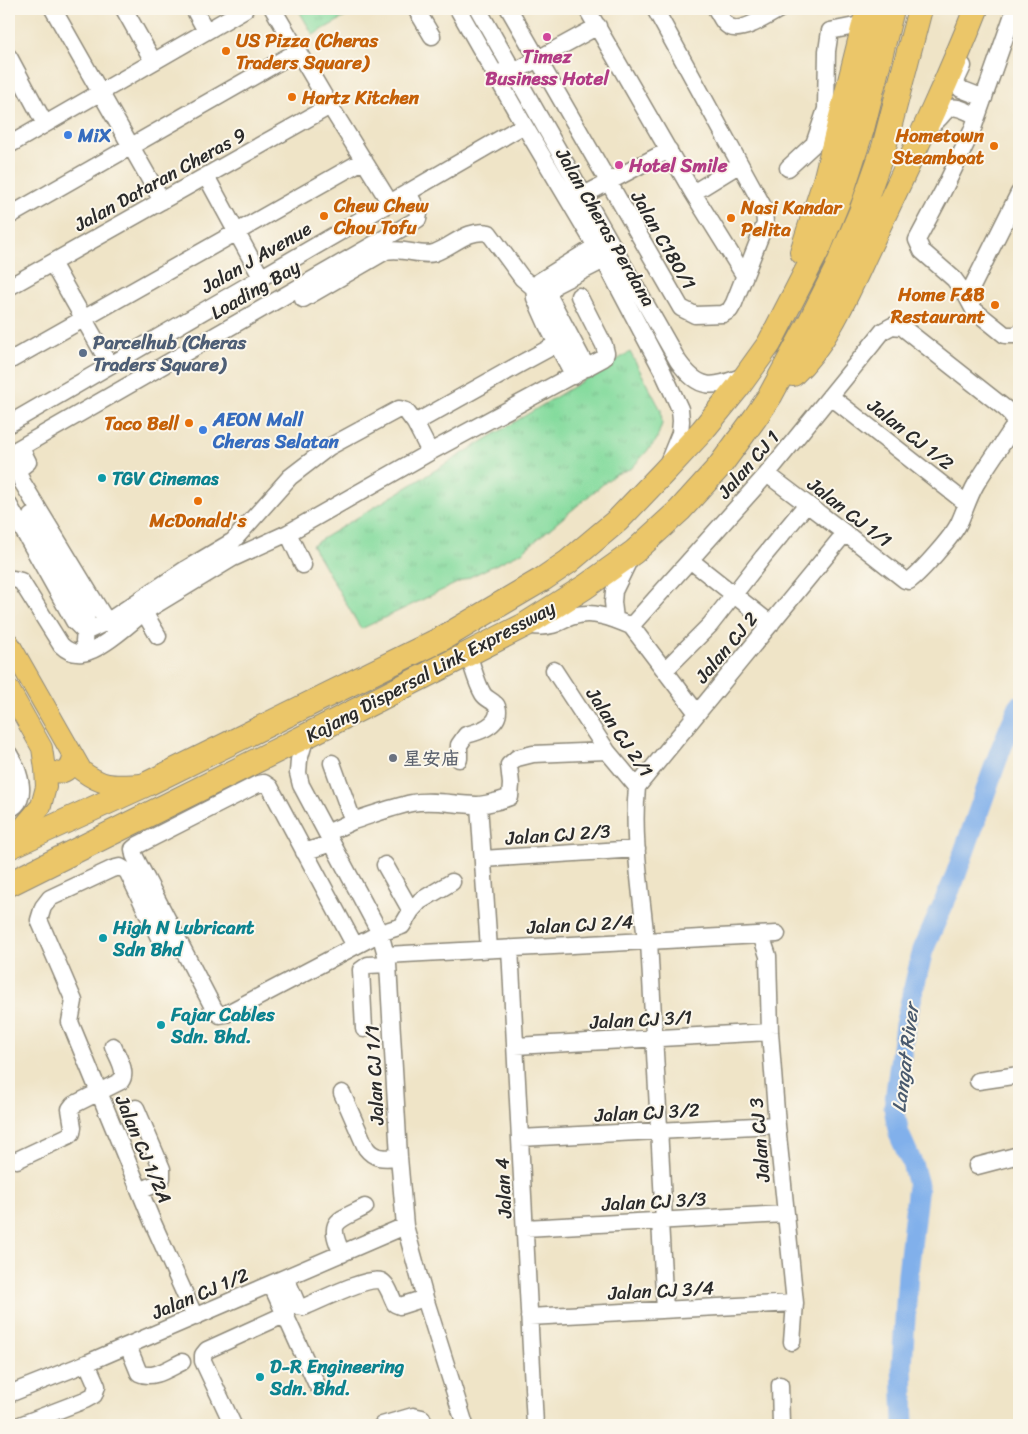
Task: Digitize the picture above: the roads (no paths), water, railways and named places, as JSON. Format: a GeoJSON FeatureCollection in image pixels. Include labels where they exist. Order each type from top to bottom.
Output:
{"type":"FeatureCollection","features":[{"type":"Feature","properties":{"kind":"highway","name":"Kajang Dispersal Link Expressway"},"geometry":{"type":"LineString","coordinates":[[9,847],[147,784],[443,638],[543,579],[568,562],[618,520],[702,431],[769,344],[820,245],[842,190],[862,129],[892,9]]}},
{"type":"Feature","properties":{"kind":"highway","name":"Kajang Dispersal Link Expressway"},"geometry":{"type":"LineString","coordinates":[[9,884],[525,625],[585,587],[634,552],[680,510],[719,467],[770,396],[837,268],[861,212],[884,147],[920,9]]}},
{"type":"Feature","properties":{"kind":"highway"},"geometry":{"type":"LineString","coordinates":[[770,396],[803,365],[830,328],[926,127],[962,46],[976,9]]}},
{"type":"Feature","properties":{"kind":"highway"},"geometry":{"type":"LineString","coordinates":[[787,309],[792,284],[825,181],[856,56],[862,17]]}},
{"type":"Feature","properties":{"kind":"main road"},"geometry":{"type":"LineString","coordinates":[[9,644],[77,764],[94,780],[105,784],[147,784]]}},
{"type":"Feature","properties":{"kind":"main road"},"geometry":{"type":"LineString","coordinates":[[9,689],[42,748],[46,788],[41,806],[23,827],[9,839]]}},
{"type":"Feature","properties":{"kind":"main road"},"geometry":{"type":"LineString","coordinates":[[45,769],[56,773],[64,772],[77,764]]}},
{"type":"Feature","properties":{"kind":"street"},"geometry":{"type":"LineString","coordinates":[[53,9],[162,201]]}},
{"type":"Feature","properties":{"kind":"street"},"geometry":{"type":"LineString","coordinates":[[124,9],[153,62]]}},
{"type":"Feature","properties":{"kind":"street"},"geometry":{"type":"LineString","coordinates":[[194,9],[206,31]]}},
{"type":"Feature","properties":{"kind":"street"},"geometry":{"type":"LineString","coordinates":[[9,145],[245,9]]}},
{"type":"Feature","properties":{"kind":"street"},"geometry":{"type":"LineString","coordinates":[[273,9],[390,203]]}},
{"type":"Feature","properties":{"kind":"street"},"geometry":{"type":"LineString","coordinates":[[416,9],[432,36]]}},
{"type":"Feature","properties":{"kind":"street","name":"Jalan Cheras Perdana"},"geometry":{"type":"LineString","coordinates":[[458,9],[600,253],[662,370],[680,409],[680,433],[663,474]]}},
{"type":"Feature","properties":{"kind":"street","name":"Jalan Cheras Perdana"},"geometry":{"type":"LineString","coordinates":[[478,9],[678,361],[688,375],[697,381],[710,384],[721,384],[747,375]]}},
{"type":"Feature","properties":{"kind":"street","name":"Jalan C180/1"},"geometry":{"type":"LineString","coordinates":[[509,9],[681,308],[695,315],[723,314],[730,310],[734,303],[744,275]]}},
{"type":"Feature","properties":{"kind":"street"},"geometry":{"type":"LineString","coordinates":[[587,9],[693,193],[744,275]]}},
{"type":"Feature","properties":{"kind":"street"},"geometry":{"type":"LineString","coordinates":[[655,9],[764,208],[765,224],[744,275]]}},
{"type":"Feature","properties":{"kind":"street"},"geometry":{"type":"LineString","coordinates":[[716,9],[728,27],[737,29],[780,9]]}},
{"type":"Feature","properties":{"kind":"street"},"geometry":{"type":"LineString","coordinates":[[788,168],[814,144],[826,110],[827,51],[830,31],[862,17],[858,9]]}},
{"type":"Feature","properties":{"kind":"street"},"geometry":{"type":"LineString","coordinates":[[1015,9],[972,131],[943,191],[916,240],[922,252],[954,279],[974,310],[1005,336],[1016,336],[1019,333]]}},
{"type":"Feature","properties":{"kind":"street"},"geometry":{"type":"LineString","coordinates":[[491,67],[514,72],[598,26]]}},
{"type":"Feature","properties":{"kind":"street"},"geometry":{"type":"LineString","coordinates":[[962,46],[964,61],[956,84],[961,89],[984,98]]}},
{"type":"Feature","properties":{"kind":"street"},"geometry":{"type":"LineString","coordinates":[[9,216],[298,50]]}},
{"type":"Feature","properties":{"kind":"street"},"geometry":{"type":"LineString","coordinates":[[9,57],[45,124]]}},
{"type":"Feature","properties":{"kind":"street"},"geometry":{"type":"LineString","coordinates":[[507,96],[514,72]]}},
{"type":"Feature","properties":{"kind":"street","name":"Jalan Dataran Cheras 9"},"geometry":{"type":"LineString","coordinates":[[9,287],[330,106]]}},
{"type":"Feature","properties":{"kind":"street"},"geometry":{"type":"LineString","coordinates":[[926,127],[936,123],[948,108],[952,107],[977,116]]}},
{"type":"Feature","properties":{"kind":"street","name":"Jalan J Avenue"},"geometry":{"type":"LineString","coordinates":[[9,424],[524,125]]}},
{"type":"Feature","properties":{"kind":"street"},"geometry":{"type":"LineString","coordinates":[[584,194],[669,150]]}},
{"type":"Feature","properties":{"kind":"street"},"geometry":{"type":"LineString","coordinates":[[9,361],[364,160]]}},
{"type":"Feature","properties":{"kind":"street"},"geometry":{"type":"LineString","coordinates":[[693,193],[740,164]]}},
{"type":"Feature","properties":{"kind":"street"},"geometry":{"type":"LineString","coordinates":[[206,176],[261,277]]}},
{"type":"Feature","properties":{"kind":"street","name":"Loading Bay"},"geometry":{"type":"LineString","coordinates":[[9,454],[418,219],[419,214],[408,192]]}},
{"type":"Feature","properties":{"kind":"street"},"geometry":{"type":"LineString","coordinates":[[967,297],[1019,193]]}},
{"type":"Feature","properties":{"kind":"street"},"geometry":{"type":"LineString","coordinates":[[303,299],[386,251],[395,249],[428,254],[463,237],[479,232],[489,233],[522,278],[534,288]]}},
{"type":"Feature","properties":{"kind":"street"},"geometry":{"type":"LineString","coordinates":[[581,372],[557,344],[535,298],[534,288],[540,280],[600,253]]}},
{"type":"Feature","properties":{"kind":"street"},"geometry":{"type":"LineString","coordinates":[[581,372],[550,298],[550,292],[555,285],[600,253]]}},
{"type":"Feature","properties":{"kind":"street"},"geometry":{"type":"LineString","coordinates":[[52,263],[110,365]]}},
{"type":"Feature","properties":{"kind":"street"},"geometry":{"type":"LineString","coordinates":[[85,632],[111,629],[144,612],[232,558],[288,533],[430,452],[604,358],[606,353],[604,345],[579,296]]}},
{"type":"Feature","properties":{"kind":"street","name":"Jalan CJ 1"},"geometry":{"type":"LineString","coordinates":[[631,626],[767,474],[883,331],[892,326],[902,327],[1013,416],[1014,426],[966,503]]}},
{"type":"Feature","properties":{"kind":"street"},"geometry":{"type":"LineString","coordinates":[[415,423],[557,344]]}},
{"type":"Feature","properties":{"kind":"street","name":"Jalan CJ 1/2"},"geometry":{"type":"LineString","coordinates":[[830,396],[966,503]]}},
{"type":"Feature","properties":{"kind":"street"},"geometry":{"type":"LineString","coordinates":[[9,580],[21,581],[66,650],[74,653],[84,653],[99,646],[111,629],[186,569],[233,541],[290,477],[329,447],[399,409],[406,410],[430,452]]}},
{"type":"Feature","properties":{"kind":"street"},"geometry":{"type":"LineString","coordinates":[[84,653],[87,613],[10,479],[9,468],[24,454],[28,462],[18,470],[22,482],[111,629]]}},
{"type":"Feature","properties":{"kind":"street","name":"Jalan CJ 1/1"},"geometry":{"type":"LineString","coordinates":[[767,474],[905,580],[909,581],[916,576],[949,538],[959,524],[966,503]]}},
{"type":"Feature","properties":{"kind":"street"},"geometry":{"type":"LineString","coordinates":[[665,670],[710,625],[808,504]]}},
{"type":"Feature","properties":{"kind":"street"},"geometry":{"type":"LineString","coordinates":[[9,505],[74,621],[85,632]]}},
{"type":"Feature","properties":{"kind":"street"},"geometry":{"type":"LineString","coordinates":[[288,533],[303,565]]}},
{"type":"Feature","properties":{"kind":"street","name":"Jalan CJ 2"},"geometry":{"type":"LineString","coordinates":[[637,787],[846,533]]}},
{"type":"Feature","properties":{"kind":"street"},"geometry":{"type":"LineString","coordinates":[[615,619],[614,590],[634,552]]}},
{"type":"Feature","properties":{"kind":"street"},"geometry":{"type":"LineString","coordinates":[[690,560],[771,624]]}},
{"type":"Feature","properties":{"kind":"street"},"geometry":{"type":"LineString","coordinates":[[144,612],[158,636]]}},
{"type":"Feature","properties":{"kind":"street"},"geometry":{"type":"LineString","coordinates":[[525,625],[552,626],[574,616],[586,614],[615,619],[631,626],[696,713]]}},
{"type":"Feature","properties":{"kind":"street"},"geometry":{"type":"LineString","coordinates":[[459,759],[459,746],[466,735],[479,731],[493,723],[497,719],[498,709],[495,703],[484,697],[468,654]]}},
{"type":"Feature","properties":{"kind":"street","name":"Jalan CJ 2/1"},"geometry":{"type":"LineString","coordinates":[[554,670],[608,751],[637,787],[635,807],[637,849],[647,941],[659,1131],[664,1310]]}},
{"type":"Feature","properties":{"kind":"street","name":"Jalan CJ 1/1"},"geometry":{"type":"LineString","coordinates":[[306,736],[299,760],[298,773],[301,785],[380,933],[387,959],[405,1226],[464,1425]]}},
{"type":"Feature","properties":{"kind":"street"},"geometry":{"type":"LineString","coordinates":[[304,852],[330,838],[353,820],[412,803],[446,802],[479,805],[501,801],[510,797],[509,765],[517,758],[533,754],[608,751]]}},
{"type":"Feature","properties":{"kind":"street"},"geometry":{"type":"LineString","coordinates":[[9,754],[15,765],[14,784],[21,791],[20,799],[14,807],[9,809]]}},
{"type":"Feature","properties":{"kind":"street"},"geometry":{"type":"LineString","coordinates":[[332,763],[353,820]]}},
{"type":"Feature","properties":{"kind":"street"},"geometry":{"type":"LineString","coordinates":[[355,946],[270,787],[264,783],[240,793],[138,845],[134,849],[134,855],[214,1009],[220,1016],[226,1014],[380,933],[402,926],[420,901],[452,882]]}},
{"type":"Feature","properties":{"kind":"street"},"geometry":{"type":"LineString","coordinates":[[479,805],[489,949]]}},
{"type":"Feature","properties":{"kind":"street","name":"Jalan CJ 2/3"},"geometry":{"type":"LineString","coordinates":[[483,859],[637,849]]}},
{"type":"Feature","properties":{"kind":"street"},"geometry":{"type":"LineString","coordinates":[[385,865],[411,911]]}},
{"type":"Feature","properties":{"kind":"street","name":"Jalan CJ 1/2A"},"geometry":{"type":"LineString","coordinates":[[164,948],[128,871],[120,867],[50,898],[43,907],[39,920],[74,1001],[70,1022],[194,1317]]}},
{"type":"Feature","properties":{"kind":"street","name":"Jalan CJ 2/4"},"geometry":{"type":"LineString","coordinates":[[364,1029],[361,970],[368,965],[387,959],[489,949],[769,935]]}},
{"type":"Feature","properties":{"kind":"street","name":"Jalan CJ 3"},"geometry":{"type":"LineString","coordinates":[[769,935],[770,1032],[777,1125],[795,1303],[792,1342]]}},
{"type":"Feature","properties":{"kind":"street","name":"Jalan 4"},"geometry":{"type":"LineString","coordinates":[[510,948],[535,1425]]}},
{"type":"Feature","properties":{"kind":"street","name":"Jalan CJ 3/1"},"geometry":{"type":"LineString","coordinates":[[515,1046],[770,1032]]}},
{"type":"Feature","properties":{"kind":"street"},"geometry":{"type":"LineString","coordinates":[[17,1160],[68,1136],[72,1132],[70,1109],[73,1105],[121,1081],[124,1073],[113,1046]]}},
{"type":"Feature","properties":{"kind":"street"},"geometry":{"type":"LineString","coordinates":[[978,1081],[1019,1075]]}},
{"type":"Feature","properties":{"kind":"street"},"geometry":{"type":"LineString","coordinates":[[342,1093],[366,1148],[371,1154],[379,1158],[399,1157]]}},
{"type":"Feature","properties":{"kind":"street"},"geometry":{"type":"LineString","coordinates":[[136,1108],[162,1169],[162,1178],[158,1183],[140,1191]]}},
{"type":"Feature","properties":{"kind":"street","name":"Jalan CJ 3/2"},"geometry":{"type":"LineString","coordinates":[[520,1138],[777,1125]]}},
{"type":"Feature","properties":{"kind":"street"},"geometry":{"type":"LineString","coordinates":[[977,1166],[1019,1155]]}},
{"type":"Feature","properties":{"kind":"street"},"geometry":{"type":"LineString","coordinates":[[342,1254],[334,1236],[335,1227],[338,1221],[365,1207]]}},
{"type":"Feature","properties":{"kind":"street","name":"Jalan CJ 3/3"},"geometry":{"type":"LineString","coordinates":[[525,1228],[786,1214]]}},
{"type":"Feature","properties":{"kind":"street","name":"Jalan CJ 1/2"},"geometry":{"type":"LineString","coordinates":[[9,1394],[128,1346],[405,1226]]}},
{"type":"Feature","properties":{"kind":"street"},"geometry":{"type":"LineString","coordinates":[[279,1281],[298,1306],[301,1307],[368,1281],[380,1281],[385,1285],[395,1304],[400,1306],[425,1298]]}},
{"type":"Feature","properties":{"kind":"street"},"geometry":{"type":"LineString","coordinates":[[279,1281],[286,1314],[317,1385]]}},
{"type":"Feature","properties":{"kind":"street","name":"Jalan CJ 3/4"},"geometry":{"type":"LineString","coordinates":[[529,1317],[795,1303]]}},
{"type":"Feature","properties":{"kind":"street"},"geometry":{"type":"LineString","coordinates":[[233,1425],[203,1361],[203,1355],[207,1350],[286,1314]]}},
{"type":"Feature","properties":{"kind":"street"},"geometry":{"type":"LineString","coordinates":[[128,1346],[139,1373],[145,1376],[152,1376],[182,1362]]}},
{"type":"Feature","properties":{"kind":"street"},"geometry":{"type":"LineString","coordinates":[[20,1425],[94,1395],[97,1386],[87,1363]]}},
{"type":"Feature","properties":{"kind":"street"},"geometry":{"type":"LineString","coordinates":[[780,1385],[781,1425]]}},
{"type":"Feature","properties":{"kind":"street"},"geometry":{"type":"LineString","coordinates":[[382,1425],[413,1416],[422,1418],[425,1425]]}},
{"type":"Feature","properties":{"kind":"waterway","name":"Langat River"},"geometry":{"type":"LineString","coordinates":[[904,1425],[902,1365],[908,1273],[918,1185],[912,1163],[899,1134],[894,1108],[905,1025],[923,950],[954,880],[1000,751],[1019,706]]}},
{"type":"Feature","properties":{"kind":"place","name":"Timez Business Hotel"},"geometry":{"type":"Point","coordinates":[547,37]}},
{"type":"Feature","properties":{"kind":"place","name":"US Pizza (Cheras Traders Square)"},"geometry":{"type":"Point","coordinates":[226,51]}},
{"type":"Feature","properties":{"kind":"place","name":"Hartz Kitchen"},"geometry":{"type":"Point","coordinates":[292,97]}},
{"type":"Feature","properties":{"kind":"place","name":"MiX"},"geometry":{"type":"Point","coordinates":[68,135]}},
{"type":"Feature","properties":{"kind":"place","name":"Hometown Steamboat"},"geometry":{"type":"Point","coordinates":[994,146]}},
{"type":"Feature","properties":{"kind":"place","name":"Hotel Smile"},"geometry":{"type":"Point","coordinates":[619,165]}},
{"type":"Feature","properties":{"kind":"place","name":"Chew Chew Chou Tofu"},"geometry":{"type":"Point","coordinates":[324,216]}},
{"type":"Feature","properties":{"kind":"place","name":"Nasi Kandar Pelita"},"geometry":{"type":"Point","coordinates":[731,218]}},
{"type":"Feature","properties":{"kind":"place","name":"Home F&B Restaurant"},"geometry":{"type":"Point","coordinates":[995,305]}},
{"type":"Feature","properties":{"kind":"place","name":"Parcelhub (Cheras Traders Square)"},"geometry":{"type":"Point","coordinates":[83,353]}},
{"type":"Feature","properties":{"kind":"place","name":"Taco Bell"},"geometry":{"type":"Point","coordinates":[189,423]}},
{"type":"Feature","properties":{"kind":"place","name":"AEON Mall Cheras Selatan"},"geometry":{"type":"Point","coordinates":[203,430]}},
{"type":"Feature","properties":{"kind":"place","name":"TGV Cinemas"},"geometry":{"type":"Point","coordinates":[102,478]}},
{"type":"Feature","properties":{"kind":"place","name":"McDonald's"},"geometry":{"type":"Point","coordinates":[198,501]}},
{"type":"Feature","properties":{"kind":"place","name":"星安庙"},"geometry":{"type":"Point","coordinates":[393,758]}},
{"type":"Feature","properties":{"kind":"place","name":"High N Lubricant Sdn Bhd"},"geometry":{"type":"Point","coordinates":[103,938]}},
{"type":"Feature","properties":{"kind":"place","name":"Fajar Cables Sdn. Bhd."},"geometry":{"type":"Point","coordinates":[161,1025]}},
{"type":"Feature","properties":{"kind":"place","name":"D-R Engineering Sdn. Bhd."},"geometry":{"type":"Point","coordinates":[260,1377]}}]}
